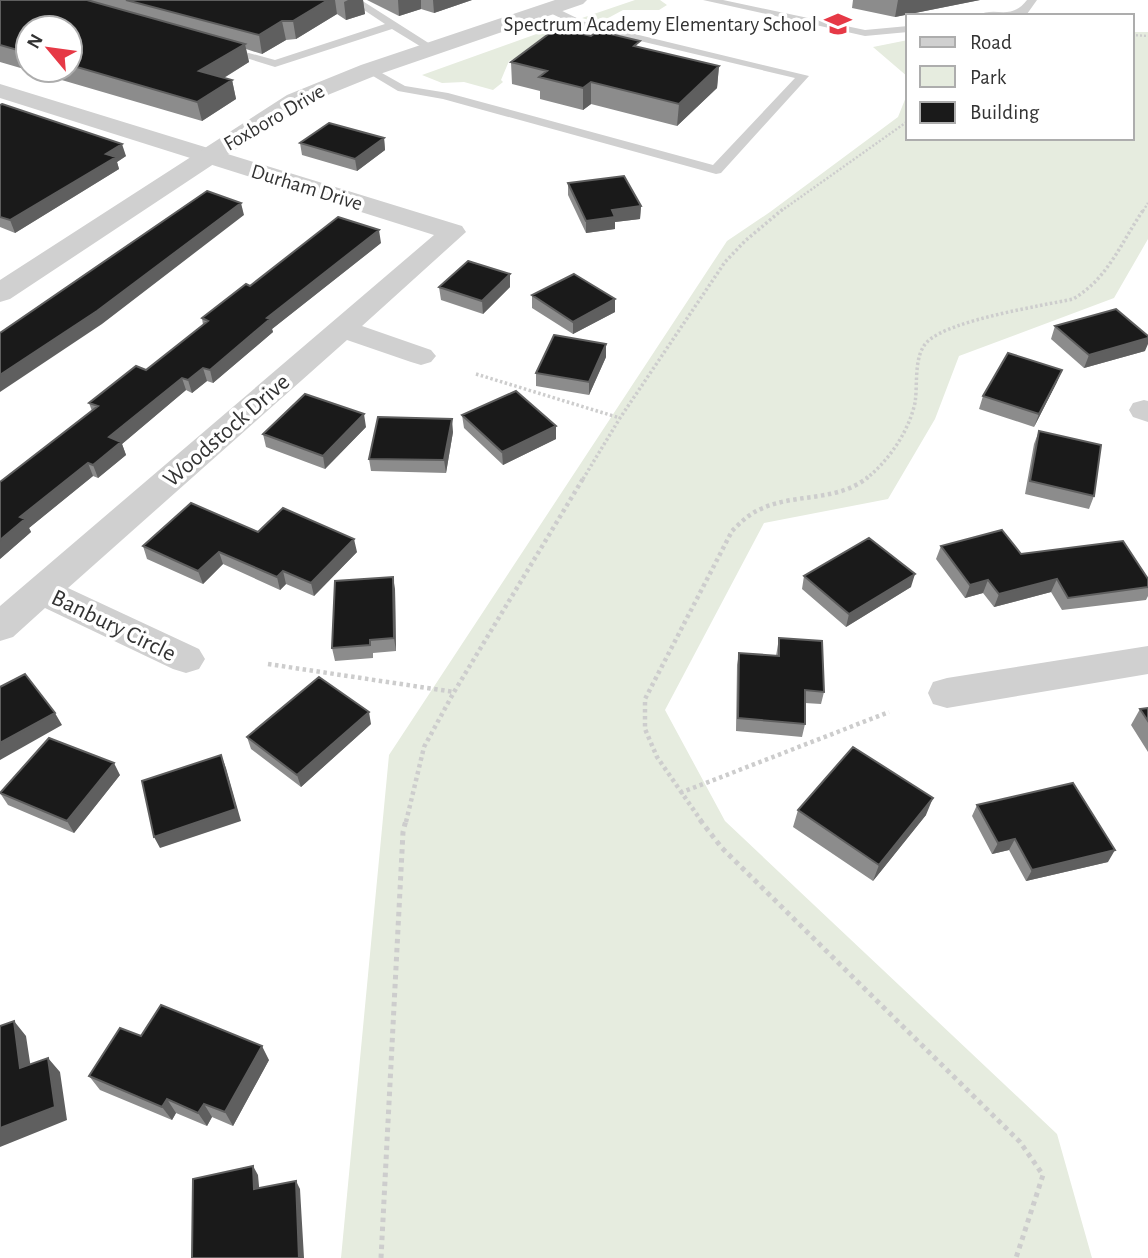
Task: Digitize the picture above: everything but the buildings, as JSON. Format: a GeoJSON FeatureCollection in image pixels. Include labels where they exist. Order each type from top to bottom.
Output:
{"type":"FeatureCollection","features":[{"type":"Feature","properties":{"kind":"street","name":"Foxboro Drive"},"geometry":{"type":"LineString","coordinates":[[0,293],[283,107],[369,70],[576,0]]}},
{"type":"Feature","properties":{"kind":"street","name":"Durham Drive"},"geometry":{"type":"LineString","coordinates":[[0,92],[453,232]]}},
{"type":"Feature","properties":{"kind":"street","name":"Woodstock Drive"},"geometry":{"type":"LineString","coordinates":[[0,628],[453,232]]}},
{"type":"Feature","properties":{"kind":"street"},"geometry":{"type":"LineString","coordinates":[[342,329],[421,356]]}},
{"type":"Feature","properties":{"kind":"street","name":"Banbury Circle"},"geometry":{"type":"LineString","coordinates":[[42,591],[186,659]]}},
{"type":"Feature","properties":{"kind":"street"},"geometry":{"type":"LineString","coordinates":[[947,693],[1148,660]]}},
{"type":"Feature","properties":{"kind":"lane"},"geometry":{"type":"LineString","coordinates":[[354,0],[432,49]]}},
{"type":"Feature","properties":{"kind":"lane"},"geometry":{"type":"LineString","coordinates":[[708,0],[848,31],[877,33],[906,29]]}},
{"type":"Feature","properties":{"kind":"lane"},"geometry":{"type":"LineString","coordinates":[[1016,14],[1023,12],[1032,0]]}},
{"type":"Feature","properties":{"kind":"lane"},"geometry":{"type":"LineString","coordinates":[[369,70],[402,89],[444,96],[716,170],[803,76],[581,24],[550,9]]}},
{"type":"Feature","properties":{"kind":"lane"},"geometry":{"type":"LineString","coordinates":[[211,46],[275,64],[392,24]]}},
{"type":"Feature","properties":{"kind":"path"},"geometry":{"type":"LineString","coordinates":[[381,1258],[403,832],[424,747],[454,692],[620,418],[707,285],[741,243],[906,122]]}},
{"type":"Feature","properties":{"kind":"path"},"geometry":{"type":"LineString","coordinates":[[1016,1258],[1043,1175],[1020,1142],[722,848],[680,793],[657,757],[645,729],[645,699],[732,531],[742,517],[757,508],[839,492],[861,483],[877,471],[907,425],[915,404],[923,347],[930,338],[954,328],[1073,299],[1090,291],[1109,270],[1148,204]]}},
{"type":"Feature","properties":{"kind":"path"},"geometry":{"type":"LineString","coordinates":[[476,374],[620,418]]}},
{"type":"Feature","properties":{"kind":"path"},"geometry":{"type":"LineString","coordinates":[[268,664],[454,692]]}},
{"type":"Feature","properties":{"kind":"path"},"geometry":{"type":"LineString","coordinates":[[680,793],[889,712]]}},
{"type":"Feature","properties":{"kind":"green space"},"geometry":{"type":"Polygon","coordinates":[[[635,0],[660,0],[667,5],[659,10],[623,10],[599,23],[582,18],[635,0]]]}},
{"type":"Feature","properties":{"kind":"green space"},"geometry":{"type":"Polygon","coordinates":[[[542,32],[562,37],[509,61],[501,80],[503,82],[493,90],[464,82],[442,83],[422,75],[542,32]]]}},
{"type":"Feature","properties":{"kind":"green space"},"geometry":{"type":"Polygon","coordinates":[[[1134,32],[1148,32],[1148,239],[1114,298],[959,356],[935,419],[888,499],[764,523],[665,710],[725,821],[1057,1134],[1092,1258],[341,1258],[389,755],[727,241],[898,117],[906,97],[906,140],[1134,140],[1134,32]]]}},
{"type":"Feature","properties":{"kind":"green space"},"geometry":{"type":"Polygon","coordinates":[[[906,40],[906,75],[873,47],[906,40]]]}},
{"type":"Feature","properties":{"kind":"place","name":"Spectrum Academy Elementary School"},"geometry":{"type":"Point","coordinates":[838,24]}}]}
